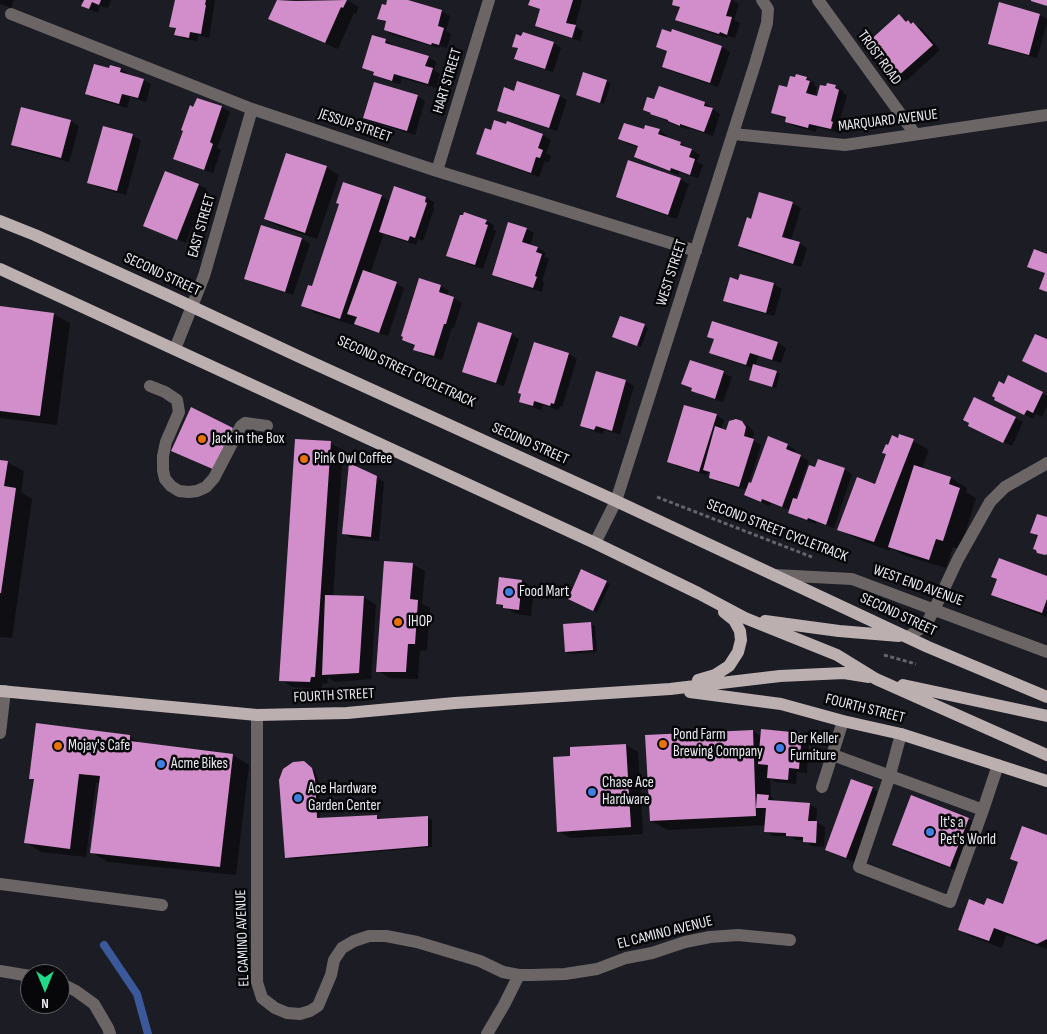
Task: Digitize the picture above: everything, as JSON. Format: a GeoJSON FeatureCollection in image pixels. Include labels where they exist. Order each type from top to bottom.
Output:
{"type":"FeatureCollection","features":[{"type":"Feature","properties":{"kind":"main road","name":"SECOND STREET"},"geometry":{"type":"LineString","coordinates":[[0,221],[35,235],[192,307],[928,647],[1047,697]]}},
{"type":"Feature","properties":{"kind":"main road"},"geometry":{"type":"LineString","coordinates":[[0,269],[596,543],[745,618],[837,655],[876,679]]}},
{"type":"Feature","properties":{"kind":"main road"},"geometry":{"type":"LineString","coordinates":[[670,689],[715,675],[729,666],[738,652],[741,640],[740,631],[734,620],[698,593]]}},
{"type":"Feature","properties":{"kind":"main road"},"geometry":{"type":"LineString","coordinates":[[745,618],[839,632],[907,637]]}},
{"type":"Feature","properties":{"kind":"main road","name":"FOURTH STREET"},"geometry":{"type":"LineString","coordinates":[[3,691],[257,715],[347,713],[455,703],[670,689],[780,676],[844,673],[1047,716]]}},
{"type":"Feature","properties":{"kind":"main road","name":"FOURTH STREET"},"geometry":{"type":"LineString","coordinates":[[876,679],[1047,755]]}},
{"type":"Feature","properties":{"kind":"main road","name":"FOURTH STREET"},"geometry":{"type":"LineString","coordinates":[[670,689],[781,704],[901,734],[1047,781]]}},
{"type":"Feature","properties":{"kind":"street","name":"HART STREET"},"geometry":{"type":"LineString","coordinates":[[437,171],[489,0]]}},
{"type":"Feature","properties":{"kind":"street","name":"TROST ROAD"},"geometry":{"type":"LineString","coordinates":[[818,0],[915,134]]}},
{"type":"Feature","properties":{"kind":"street","name":"WEST STREET"},"geometry":{"type":"LineString","coordinates":[[596,543],[616,502],[733,134],[767,23],[765,4]]}},
{"type":"Feature","properties":{"kind":"street","name":"JESSUP STREET"},"geometry":{"type":"LineString","coordinates":[[11,14],[252,109],[437,171],[696,251]]}},
{"type":"Feature","properties":{"kind":"street","name":"EAST STREET"},"geometry":{"type":"LineString","coordinates":[[175,349],[204,276],[252,109]]}},
{"type":"Feature","properties":{"kind":"street","name":"MARQUARD AVENUE"},"geometry":{"type":"LineString","coordinates":[[733,134],[845,145],[1047,115]]}},
{"type":"Feature","properties":{"kind":"street"},"geometry":{"type":"LineString","coordinates":[[150,386],[166,392],[177,400],[179,412],[166,442],[162,470],[165,479],[179,491],[197,491],[206,487],[214,478],[240,426],[244,423],[267,426]]}},
{"type":"Feature","properties":{"kind":"street"},"geometry":{"type":"LineString","coordinates":[[907,637],[925,626],[958,559],[990,502],[1005,487],[1047,463]]}},
{"type":"Feature","properties":{"kind":"street","name":"WEST END AVENUE"},"geometry":{"type":"LineString","coordinates":[[772,575],[852,579],[1047,652]]}},
{"type":"Feature","properties":{"kind":"street"},"geometry":{"type":"LineString","coordinates":[[0,733],[3,691]]}},
{"type":"Feature","properties":{"kind":"street","name":"EL CAMINO AVENUE"},"geometry":{"type":"LineString","coordinates":[[257,715],[258,982],[262,998],[275,1008],[287,1013],[300,1014],[318,1006],[334,960],[342,948],[354,941],[369,936],[386,936],[417,942],[480,961],[503,972],[519,975],[565,974],[597,969],[626,958],[710,937],[738,935],[790,940]]}},
{"type":"Feature","properties":{"kind":"street"},"geometry":{"type":"LineString","coordinates":[[822,787],[844,721]]}},
{"type":"Feature","properties":{"kind":"street"},"geometry":{"type":"LineString","coordinates":[[901,734],[890,775],[859,867],[950,902],[998,765]]}},
{"type":"Feature","properties":{"kind":"street"},"geometry":{"type":"LineString","coordinates":[[832,755],[983,810]]}},
{"type":"Feature","properties":{"kind":"street"},"geometry":{"type":"LineString","coordinates":[[0,884],[162,904]]}},
{"type":"Feature","properties":{"kind":"street"},"geometry":{"type":"LineString","coordinates":[[0,972],[20,975]]}},
{"type":"Feature","properties":{"kind":"street"},"geometry":{"type":"LineString","coordinates":[[487,1034],[519,975]]}},
{"type":"Feature","properties":{"kind":"street"},"geometry":{"type":"LineString","coordinates":[[70,987],[94,1004],[110,1034]]}},
{"type":"Feature","properties":{"kind":"path","name":"SECOND STREET CYCLETRACK"},"geometry":{"type":"LineString","coordinates":[[622,483],[814,558]]}},
{"type":"Feature","properties":{"kind":"path"},"geometry":{"type":"LineString","coordinates":[[879,654],[918,665]]}},
{"type":"Feature","properties":{"kind":"building"},"geometry":{"type":"Polygon","coordinates":[[[84,0],[101,0],[99,5],[92,2],[89,9],[81,6],[84,0]]]}},
{"type":"Feature","properties":{"kind":"building"},"geometry":{"type":"Polygon","coordinates":[[[175,0],[206,0],[201,34],[190,32],[189,38],[174,35],[176,28],[169,27],[175,0]]]}},
{"type":"Feature","properties":{"kind":"building"},"geometry":{"type":"Polygon","coordinates":[[[277,0],[347,0],[343,8],[341,7],[325,43],[268,19],[277,0]]]}},
{"type":"Feature","properties":{"kind":"building"},"geometry":{"type":"Polygon","coordinates":[[[387,0],[408,0],[442,10],[438,26],[444,28],[439,45],[432,43],[431,45],[384,30],[386,21],[377,19],[382,4],[386,5],[387,0]]]}},
{"type":"Feature","properties":{"kind":"building"},"geometry":{"type":"Polygon","coordinates":[[[530,0],[573,0],[566,23],[576,25],[572,38],[535,26],[540,9],[528,5],[530,0]]]}},
{"type":"Feature","properties":{"kind":"building"},"geometry":{"type":"Polygon","coordinates":[[[673,0],[731,0],[726,16],[732,17],[727,35],[675,20],[680,7],[672,5],[673,0]]]}},
{"type":"Feature","properties":{"kind":"building"},"geometry":{"type":"Polygon","coordinates":[[[1047,0],[1047,6],[1031,1],[1047,0]]]}},
{"type":"Feature","properties":{"kind":"building"},"geometry":{"type":"Polygon","coordinates":[[[999,2],[1040,14],[1029,55],[988,44],[999,2]]]}},
{"type":"Feature","properties":{"kind":"building"},"geometry":{"type":"Polygon","coordinates":[[[899,14],[906,22],[908,20],[911,24],[913,22],[933,45],[897,77],[866,44],[899,14]]]}},
{"type":"Feature","properties":{"kind":"building"},"geometry":{"type":"Polygon","coordinates":[[[662,29],[671,32],[672,29],[722,46],[710,83],[662,67],[667,51],[656,47],[662,29]]]}},
{"type":"Feature","properties":{"kind":"building"},"geometry":{"type":"Polygon","coordinates":[[[523,32],[554,42],[545,69],[514,59],[518,48],[512,47],[516,34],[521,36],[523,32]]]}},
{"type":"Feature","properties":{"kind":"building"},"geometry":{"type":"Polygon","coordinates":[[[372,35],[386,39],[385,43],[429,56],[425,66],[433,68],[428,84],[394,74],[392,81],[373,75],[374,72],[362,68],[372,35]]]}},
{"type":"Feature","properties":{"kind":"building"},"geometry":{"type":"Polygon","coordinates":[[[94,64],[109,68],[110,65],[121,68],[120,72],[144,79],[138,98],[122,94],[119,104],[85,94],[94,64]]]}},
{"type":"Feature","properties":{"kind":"building"},"geometry":{"type":"Polygon","coordinates":[[[583,72],[607,80],[600,103],[576,95],[583,72]]]}},
{"type":"Feature","properties":{"kind":"building"},"geometry":{"type":"Polygon","coordinates":[[[796,74],[807,77],[806,80],[810,81],[806,93],[817,96],[820,85],[826,86],[827,83],[836,85],[835,88],[839,90],[831,121],[833,122],[831,129],[809,124],[808,128],[785,122],[786,117],[771,113],[779,85],[787,87],[790,76],[795,77],[796,74]]]}},
{"type":"Feature","properties":{"kind":"building"},"geometry":{"type":"Polygon","coordinates":[[[517,81],[560,95],[549,128],[497,111],[504,87],[514,91],[517,81]]]}},
{"type":"Feature","properties":{"kind":"building"},"geometry":{"type":"Polygon","coordinates":[[[374,82],[418,95],[407,131],[363,118],[374,82]]]}},
{"type":"Feature","properties":{"kind":"building"},"geometry":{"type":"Polygon","coordinates":[[[659,86],[705,102],[704,106],[713,108],[704,132],[680,124],[680,126],[643,110],[647,97],[654,99],[659,86]]]}},
{"type":"Feature","properties":{"kind":"building"},"geometry":{"type":"Polygon","coordinates":[[[197,98],[222,106],[210,142],[213,144],[204,170],[173,159],[190,105],[193,107],[197,98]]]}},
{"type":"Feature","properties":{"kind":"building"},"geometry":{"type":"Polygon","coordinates":[[[21,107],[71,120],[61,158],[11,145],[21,107]]]}},
{"type":"Feature","properties":{"kind":"building"},"geometry":{"type":"Polygon","coordinates":[[[494,120],[506,124],[507,121],[543,134],[538,148],[543,150],[540,158],[536,157],[531,173],[476,154],[485,128],[491,130],[494,120]]]}},
{"type":"Feature","properties":{"kind":"building"},"geometry":{"type":"Polygon","coordinates":[[[624,123],[644,129],[645,125],[660,129],[658,134],[681,142],[680,145],[692,149],[689,157],[695,159],[690,175],[671,168],[670,171],[634,157],[638,146],[618,139],[624,123]]]}},
{"type":"Feature","properties":{"kind":"building"},"geometry":{"type":"Polygon","coordinates":[[[103,126],[133,134],[117,191],[87,183],[103,126]]]}},
{"type":"Feature","properties":{"kind":"building"},"geometry":{"type":"Polygon","coordinates":[[[286,153],[327,166],[305,233],[264,219],[286,153]]]}},
{"type":"Feature","properties":{"kind":"building"},"geometry":{"type":"Polygon","coordinates":[[[628,160],[681,178],[668,215],[616,197],[628,160]]]}},
{"type":"Feature","properties":{"kind":"building"},"geometry":{"type":"Polygon","coordinates":[[[165,171],[199,184],[177,240],[143,226],[165,171]]]}},
{"type":"Feature","properties":{"kind":"building"},"geometry":{"type":"Polygon","coordinates":[[[343,182],[382,195],[340,319],[301,306],[308,285],[312,286],[339,204],[336,203],[343,182]]]}},
{"type":"Feature","properties":{"kind":"building"},"geometry":{"type":"Polygon","coordinates":[[[394,186],[426,197],[425,202],[427,203],[415,238],[410,236],[408,241],[379,232],[394,186]]]}},
{"type":"Feature","properties":{"kind":"building"},"geometry":{"type":"Polygon","coordinates":[[[759,192],[793,202],[782,237],[800,242],[793,264],[738,246],[747,217],[751,219],[759,192]]]}},
{"type":"Feature","properties":{"kind":"building"},"geometry":{"type":"Polygon","coordinates":[[[464,212],[487,220],[485,224],[488,225],[475,265],[446,256],[460,215],[463,215],[464,212]]]}},
{"type":"Feature","properties":{"kind":"building"},"geometry":{"type":"Polygon","coordinates":[[[508,222],[527,228],[522,242],[538,247],[536,252],[542,254],[533,288],[492,275],[508,222]]]}},
{"type":"Feature","properties":{"kind":"building"},"geometry":{"type":"Polygon","coordinates":[[[261,225],[302,238],[285,292],[244,279],[261,225]]]}},
{"type":"Feature","properties":{"kind":"building"},"geometry":{"type":"Polygon","coordinates":[[[1034,249],[1047,254],[1047,292],[1039,289],[1045,273],[1027,267],[1034,249]]]}},
{"type":"Feature","properties":{"kind":"building"},"geometry":{"type":"Polygon","coordinates":[[[363,270],[397,282],[379,333],[354,324],[357,317],[347,314],[363,270]]]}},
{"type":"Feature","properties":{"kind":"building"},"geometry":{"type":"Polygon","coordinates":[[[740,274],[774,283],[766,313],[723,301],[730,277],[738,280],[740,274]]]}},
{"type":"Feature","properties":{"kind":"building"},"geometry":{"type":"Polygon","coordinates":[[[419,278],[441,285],[439,292],[454,297],[434,356],[413,350],[415,345],[402,340],[403,337],[401,336],[419,278]]]}},
{"type":"Feature","properties":{"kind":"building"},"geometry":{"type":"Polygon","coordinates":[[[0,306],[54,313],[40,416],[0,411],[0,306]]]}},
{"type":"Feature","properties":{"kind":"building"},"geometry":{"type":"Polygon","coordinates":[[[620,316],[645,324],[637,346],[612,337],[620,316]]]}},
{"type":"Feature","properties":{"kind":"building"},"geometry":{"type":"Polygon","coordinates":[[[712,321],[778,342],[772,360],[750,353],[746,365],[709,353],[714,339],[707,337],[712,321]]]}},
{"type":"Feature","properties":{"kind":"building"},"geometry":{"type":"Polygon","coordinates":[[[478,322],[512,333],[496,383],[462,372],[478,322]]]}},
{"type":"Feature","properties":{"kind":"building"},"geometry":{"type":"Polygon","coordinates":[[[1035,334],[1047,339],[1047,373],[1022,361],[1035,334]]]}},
{"type":"Feature","properties":{"kind":"building"},"geometry":{"type":"Polygon","coordinates":[[[534,342],[569,353],[554,404],[551,403],[550,406],[534,401],[533,406],[519,402],[521,394],[518,393],[534,342]]]}},
{"type":"Feature","properties":{"kind":"building"},"geometry":{"type":"Polygon","coordinates":[[[690,360],[724,371],[715,399],[691,391],[692,388],[681,384],[690,360]]]}},
{"type":"Feature","properties":{"kind":"building"},"geometry":{"type":"Polygon","coordinates":[[[753,364],[777,371],[772,387],[749,380],[753,364]]]}},
{"type":"Feature","properties":{"kind":"building"},"geometry":{"type":"Polygon","coordinates":[[[596,371],[626,380],[612,431],[596,426],[594,430],[580,426],[596,371]]]}},
{"type":"Feature","properties":{"kind":"building"},"geometry":{"type":"Polygon","coordinates":[[[1008,375],[1043,392],[1033,413],[1027,410],[1024,415],[994,400],[995,398],[992,396],[999,381],[1004,384],[1008,375]]]}},
{"type":"Feature","properties":{"kind":"building"},"geometry":{"type":"Polygon","coordinates":[[[974,397],[1016,417],[1003,443],[968,426],[969,423],[963,420],[974,397]]]}},
{"type":"Feature","properties":{"kind":"building"},"geometry":{"type":"Polygon","coordinates":[[[684,405],[717,414],[699,472],[667,462],[684,405]]]}},
{"type":"Feature","properties":{"kind":"building","name":"Jack in the Box"},"geometry":{"type":"Polygon","coordinates":[[[191,407],[233,428],[215,470],[171,451],[191,407]]]}},
{"type":"Feature","properties":{"kind":"building"},"geometry":{"type":"Polygon","coordinates":[[[736,419],[742,421],[746,427],[744,436],[754,439],[739,487],[709,478],[710,472],[703,470],[715,426],[726,430],[729,421],[736,419]]]}},
{"type":"Feature","properties":{"kind":"building"},"geometry":{"type":"Polygon","coordinates":[[[899,434],[914,439],[874,542],[837,530],[857,477],[875,484],[886,454],[882,453],[886,444],[888,445],[892,435],[898,438],[899,434]]]}},
{"type":"Feature","properties":{"kind":"building"},"geometry":{"type":"Polygon","coordinates":[[[768,436],[788,444],[786,449],[801,455],[782,507],[762,499],[761,502],[744,495],[749,482],[751,483],[768,436]]]}},
{"type":"Feature","properties":{"kind":"building"},"geometry":{"type":"Polygon","coordinates":[[[295,439],[331,441],[315,677],[311,677],[310,682],[279,681],[295,439]]]}},
{"type":"Feature","properties":{"kind":"building"},"geometry":{"type":"Polygon","coordinates":[[[818,459],[845,468],[826,525],[788,513],[793,498],[797,499],[809,465],[815,467],[818,459]]]}},
{"type":"Feature","properties":{"kind":"building"},"geometry":{"type":"Polygon","coordinates":[[[0,460],[8,461],[4,486],[16,488],[1,593],[0,593],[0,460]]]}},
{"type":"Feature","properties":{"kind":"building"},"geometry":{"type":"Polygon","coordinates":[[[349,463],[377,476],[371,537],[342,534],[349,463]]]}},
{"type":"Feature","properties":{"kind":"building"},"geometry":{"type":"Polygon","coordinates":[[[914,465],[951,477],[949,484],[960,488],[943,541],[936,539],[929,560],[888,547],[914,465]]]}},
{"type":"Feature","properties":{"kind":"building"},"geometry":{"type":"Polygon","coordinates":[[[1037,514],[1047,517],[1047,554],[1045,555],[1037,553],[1033,549],[1038,535],[1030,533],[1037,514]]]}},
{"type":"Feature","properties":{"kind":"building"},"geometry":{"type":"Polygon","coordinates":[[[999,558],[1047,576],[1047,599],[1042,613],[991,595],[997,579],[991,577],[999,558]]]}},
{"type":"Feature","properties":{"kind":"building","name":"IHOP"},"geometry":{"type":"Polygon","coordinates":[[[384,561],[413,563],[410,599],[418,600],[415,644],[408,644],[406,672],[376,672],[384,561]]]}},
{"type":"Feature","properties":{"kind":"building"},"geometry":{"type":"Polygon","coordinates":[[[581,569],[607,581],[593,611],[568,599],[581,569]]]}},
{"type":"Feature","properties":{"kind":"building","name":"Food Mart"},"geometry":{"type":"Polygon","coordinates":[[[499,577],[522,580],[519,610],[503,608],[503,605],[496,604],[499,577]]]}},
{"type":"Feature","properties":{"kind":"building"},"geometry":{"type":"Polygon","coordinates":[[[325,595],[364,596],[359,673],[322,675],[325,595]]]}},
{"type":"Feature","properties":{"kind":"building"},"geometry":{"type":"Polygon","coordinates":[[[591,622],[593,650],[565,652],[563,624],[591,622]]]}},
{"type":"Feature","properties":{"kind":"building"},"geometry":{"type":"Polygon","coordinates":[[[36,723],[130,735],[130,741],[233,754],[220,867],[90,853],[100,776],[79,774],[70,849],[24,843],[34,779],[29,779],[36,723]]]}},
{"type":"Feature","properties":{"kind":"building","name":"Der Keller Furniture"},"geometry":{"type":"Polygon","coordinates":[[[761,729],[802,733],[799,769],[789,768],[788,780],[767,778],[768,765],[758,764],[761,729]]]}},
{"type":"Feature","properties":{"kind":"building"},"geometry":{"type":"Polygon","coordinates":[[[753,730],[756,816],[650,821],[645,735],[753,730]]]}},
{"type":"Feature","properties":{"kind":"building","name":"Chase Ace Hardware"},"geometry":{"type":"Polygon","coordinates":[[[626,744],[631,827],[557,832],[553,757],[570,756],[570,747],[626,744]]]}},
{"type":"Feature","properties":{"kind":"building","name":"Ace Hardware Garden Center"},"geometry":{"type":"Polygon","coordinates":[[[304,761],[312,768],[315,779],[317,818],[377,815],[377,819],[428,816],[428,846],[285,858],[279,780],[283,769],[293,762],[304,761]]]}},
{"type":"Feature","properties":{"kind":"building"},"geometry":{"type":"Polygon","coordinates":[[[851,779],[873,787],[846,858],[825,850],[851,779]]]}},
{"type":"Feature","properties":{"kind":"building"},"geometry":{"type":"Polygon","coordinates":[[[757,794],[769,795],[768,800],[810,803],[808,821],[817,821],[816,843],[803,842],[803,837],[786,836],[786,833],[764,832],[766,808],[756,808],[757,794]]]}},
{"type":"Feature","properties":{"kind":"building","name":"It's a Pet's World"},"geometry":{"type":"Polygon","coordinates":[[[911,795],[969,818],[950,867],[892,845],[911,795]]]}},
{"type":"Feature","properties":{"kind":"building"},"geometry":{"type":"Polygon","coordinates":[[[1022,826],[1047,835],[1047,939],[1037,944],[994,928],[989,941],[958,930],[969,899],[984,905],[987,898],[1003,904],[1018,862],[1010,859],[1022,826]]]}},
{"type":"Feature","properties":{"kind":"waterway"},"geometry":{"type":"LineString","coordinates":[[104,945],[137,994],[148,1034]]}},
{"type":"Feature","properties":{"kind":"place","name":"Jack in the Box"},"geometry":{"type":"Point","coordinates":[202,439]}},
{"type":"Feature","properties":{"kind":"place","name":"Pink Owl Coffee"},"geometry":{"type":"Point","coordinates":[304,459]}},
{"type":"Feature","properties":{"kind":"place","name":"Food Mart"},"geometry":{"type":"Point","coordinates":[509,592]}},
{"type":"Feature","properties":{"kind":"place","name":"IHOP"},"geometry":{"type":"Point","coordinates":[398,622]}},
{"type":"Feature","properties":{"kind":"place","name":"Pond Farm Brewing Company"},"geometry":{"type":"Point","coordinates":[663,744]}},
{"type":"Feature","properties":{"kind":"place","name":"Mojay's Cafe"},"geometry":{"type":"Point","coordinates":[58,746]}},
{"type":"Feature","properties":{"kind":"place","name":"Der Keller Furniture"},"geometry":{"type":"Point","coordinates":[780,748]}},
{"type":"Feature","properties":{"kind":"place","name":"Acme Bikes"},"geometry":{"type":"Point","coordinates":[161,764]}},
{"type":"Feature","properties":{"kind":"place","name":"Chase Ace Hardware"},"geometry":{"type":"Point","coordinates":[592,792]}},
{"type":"Feature","properties":{"kind":"place","name":"Ace Hardware Garden Center"},"geometry":{"type":"Point","coordinates":[298,798]}},
{"type":"Feature","properties":{"kind":"place","name":"It's a Pet's World"},"geometry":{"type":"Point","coordinates":[930,832]}}]}
